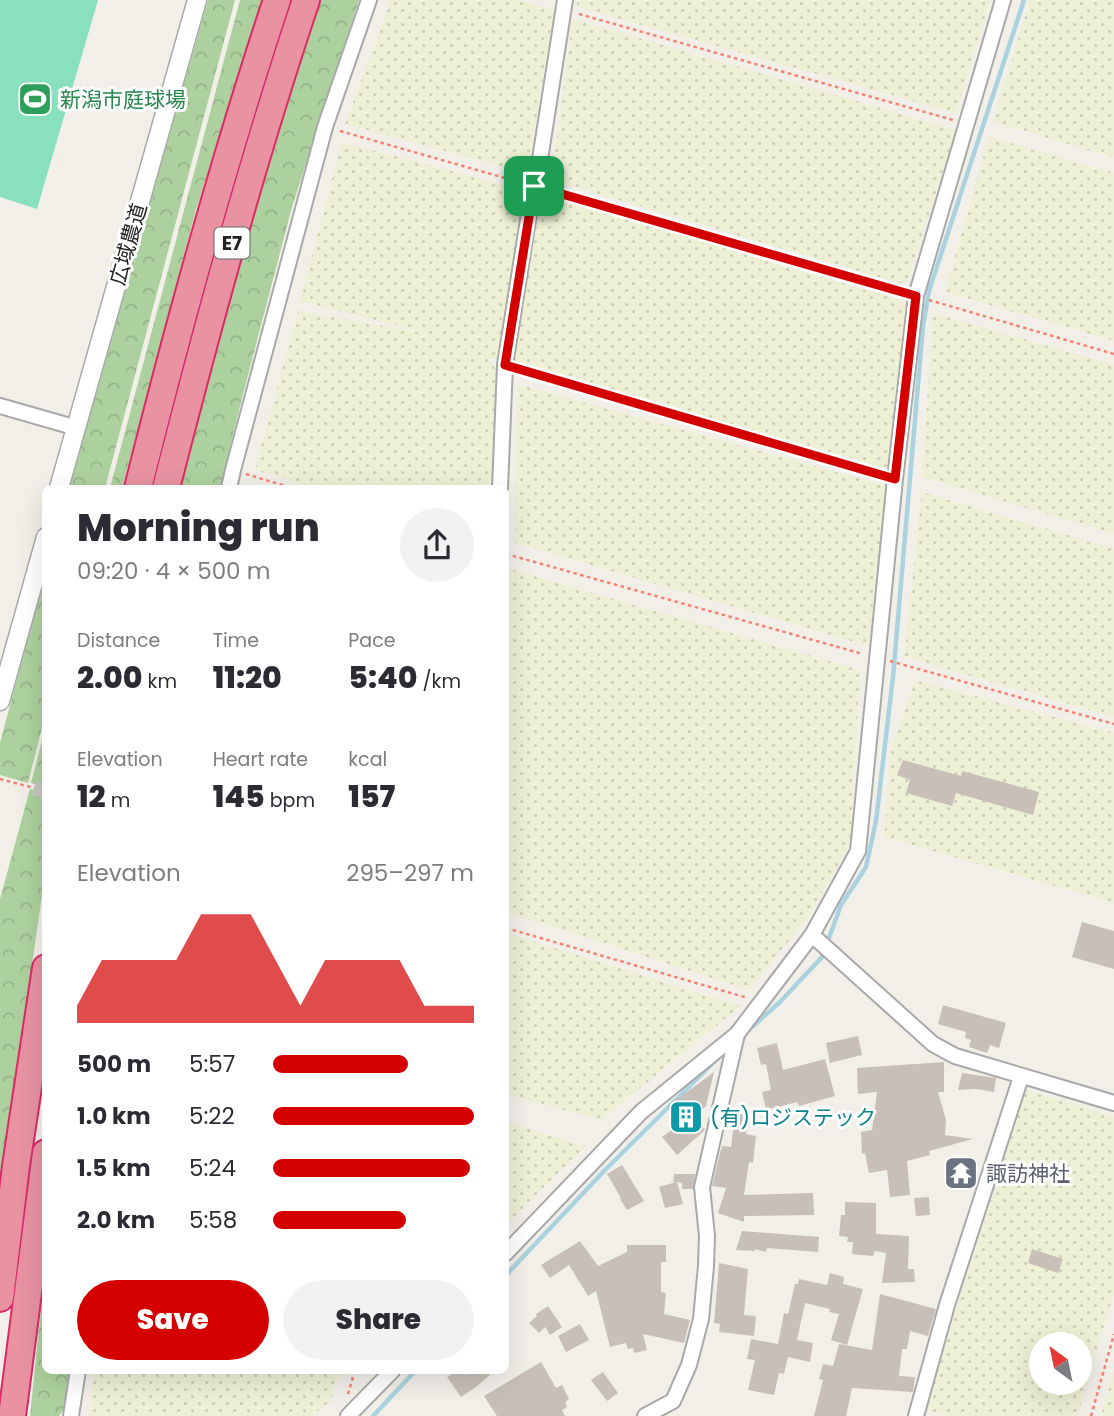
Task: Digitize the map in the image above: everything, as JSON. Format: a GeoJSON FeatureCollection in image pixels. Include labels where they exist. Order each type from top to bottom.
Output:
{"type":"FeatureCollection","features":[{"type":"Feature","properties":{"kind":"highway","name":"E7"},"geometry":{"type":"LineString","coordinates":[[139,485],[191,285],[278,0]]}},
{"type":"Feature","properties":{"kind":"highway","name":"E7"},"geometry":{"type":"LineString","coordinates":[[167,485],[255,160],[306,0]]}},
{"type":"Feature","properties":{"kind":"highway"},"geometry":{"type":"LineString","coordinates":[[0,1298],[16,1166],[42,994]]}},
{"type":"Feature","properties":{"kind":"highway"},"geometry":{"type":"LineString","coordinates":[[12,1416],[42,1184]]}},
{"type":"Feature","properties":{"kind":"street","name":"広域農道"},"geometry":{"type":"LineString","coordinates":[[61,485],[197,0]]}},
{"type":"Feature","properties":{"kind":"street"},"geometry":{"type":"LineString","coordinates":[[230,485],[325,127],[369,0]]}},
{"type":"Feature","properties":{"kind":"street"},"geometry":{"type":"LineString","coordinates":[[509,1250],[641,1112],[737,1034],[813,935],[858,851],[916,296],[1003,0]]}},
{"type":"Feature","properties":{"kind":"street"},"geometry":{"type":"LineString","coordinates":[[500,485],[505,365],[564,5]]}},
{"type":"Feature","properties":{"kind":"street"},"geometry":{"type":"LineString","coordinates":[[0,406],[77,428]]}},
{"type":"Feature","properties":{"kind":"street"},"geometry":{"type":"LineString","coordinates":[[0,701],[42,551]]}},
{"type":"Feature","properties":{"kind":"street"},"geometry":{"type":"LineString","coordinates":[[813,935],[933,1044],[955,1056],[1114,1102]]}},
{"type":"Feature","properties":{"kind":"street"},"geometry":{"type":"LineString","coordinates":[[645,1416],[673,1401],[689,1365],[701,1319],[707,1236],[702,1187],[737,1034]]}},
{"type":"Feature","properties":{"kind":"street"},"geometry":{"type":"LineString","coordinates":[[916,1416],[947,1305],[1021,1077]]}},
{"type":"Feature","properties":{"kind":"street"},"geometry":{"type":"LineString","coordinates":[[71,1416],[77,1374]]}},
{"type":"Feature","properties":{"kind":"street"},"geometry":{"type":"LineString","coordinates":[[348,1416],[389,1374]]}},
{"type":"Feature","properties":{"kind":"path"},"geometry":{"type":"LineString","coordinates":[[564,5],[967,124]]}},
{"type":"Feature","properties":{"kind":"path"},"geometry":{"type":"LineString","coordinates":[[325,127],[1114,354]]}},
{"type":"Feature","properties":{"kind":"path"},"geometry":{"type":"LineString","coordinates":[[505,365],[895,479]]}},
{"type":"Feature","properties":{"kind":"path"},"geometry":{"type":"LineString","coordinates":[[233,470],[282,485]]}},
{"type":"Feature","properties":{"kind":"path"},"geometry":{"type":"LineString","coordinates":[[509,555],[1114,724]]}},
{"type":"Feature","properties":{"kind":"path"},"geometry":{"type":"LineString","coordinates":[[0,779],[34,788]]}},
{"type":"Feature","properties":{"kind":"path"},"geometry":{"type":"LineString","coordinates":[[509,929],[761,1002]]}},
{"type":"Feature","properties":{"kind":"path"},"geometry":{"type":"LineString","coordinates":[[1091,1416],[1114,1334]]}},
{"type":"Feature","properties":{"kind":"shaded area","name":"諏訪神社"},"geometry":{"type":"Polygon","coordinates":[[[949,1164],[961,1164],[962,1169],[973,1169],[973,1176],[963,1177],[963,1183],[949,1183],[949,1164]]]}},
{"type":"Feature","properties":{"kind":"green space","name":"新潟市庭球場"},"geometry":{"type":"Polygon","coordinates":[[[0,0],[98,0],[37,209],[0,197],[0,0]]]}},
{"type":"Feature","properties":{"kind":"green space"},"geometry":{"type":"Polygon","coordinates":[[[208,0],[235,0],[106,485],[69,485],[208,0]]]}},
{"type":"Feature","properties":{"kind":"green space"},"geometry":{"type":"Polygon","coordinates":[[[240,0],[262,0],[196,210],[123,485],[111,485],[240,0]]]}},
{"type":"Feature","properties":{"kind":"green space"},"geometry":{"type":"Polygon","coordinates":[[[318,0],[359,0],[292,207],[221,485],[180,485],[217,340],[289,86],[318,0]]]}},
{"type":"Feature","properties":{"kind":"green space"},"geometry":{"type":"Polygon","coordinates":[[[391,0],[518,0],[554,10],[527,173],[345,124],[391,0]]]}},
{"type":"Feature","properties":{"kind":"green space"},"geometry":{"type":"Polygon","coordinates":[[[577,0],[990,0],[956,113],[577,7],[577,0]]]}},
{"type":"Feature","properties":{"kind":"green space"},"geometry":{"type":"Polygon","coordinates":[[[1030,0],[1114,0],[1114,158],[993,122],[1030,0]]]}},
{"type":"Feature","properties":{"kind":"green space"},"geometry":{"type":"Polygon","coordinates":[[[573,19],[956,130],[906,285],[551,180],[573,19]]]}},
{"type":"Feature","properties":{"kind":"green space"},"geometry":{"type":"Polygon","coordinates":[[[989,137],[1114,173],[1114,341],[945,292],[989,137]]]}},
{"type":"Feature","properties":{"kind":"green space"},"geometry":{"type":"Polygon","coordinates":[[[342,142],[527,191],[498,358],[488,359],[498,372],[492,485],[305,485],[255,470],[298,311],[435,335],[300,301],[342,142]]]}},
{"type":"Feature","properties":{"kind":"green space"},"geometry":{"type":"Polygon","coordinates":[[[540,194],[906,302],[888,469],[513,362],[540,194]]]}},
{"type":"Feature","properties":{"kind":"green space"},"geometry":{"type":"Polygon","coordinates":[[[933,313],[1114,365],[1114,534],[922,477],[933,313]]]}},
{"type":"Feature","properties":{"kind":"green space"},"geometry":{"type":"Polygon","coordinates":[[[517,384],[887,486],[868,646],[515,543],[517,384]]]}},
{"type":"Feature","properties":{"kind":"green space"},"geometry":{"type":"Polygon","coordinates":[[[922,492],[1114,549],[1114,717],[904,657],[922,492]]]}},
{"type":"Feature","properties":{"kind":"green space"},"geometry":{"type":"Polygon","coordinates":[[[509,569],[860,670],[850,844],[807,918],[749,990],[509,913],[509,569]]]}},
{"type":"Feature","properties":{"kind":"green space"},"geometry":{"type":"Polygon","coordinates":[[[42,584],[42,728],[28,783],[0,775],[0,743],[42,584]]]}},
{"type":"Feature","properties":{"kind":"green space"},"geometry":{"type":"Polygon","coordinates":[[[915,680],[1114,733],[1114,903],[884,837],[891,749],[915,680]]]}},
{"type":"Feature","properties":{"kind":"green space"},"geometry":{"type":"Polygon","coordinates":[[[42,741],[42,786],[31,783],[42,741]]]}},
{"type":"Feature","properties":{"kind":"green space"},"geometry":{"type":"Polygon","coordinates":[[[30,789],[42,793],[42,896],[0,1184],[0,899],[30,789]]]}},
{"type":"Feature","properties":{"kind":"green space"},"geometry":{"type":"Polygon","coordinates":[[[509,934],[741,1006],[601,1120],[509,1095],[509,934]]]}},
{"type":"Feature","properties":{"kind":"green space"},"geometry":{"type":"Polygon","coordinates":[[[1026,1090],[1114,1117],[1114,1293],[1092,1366],[1092,1332],[1029,1332],[1029,1395],[1083,1395],[1077,1416],[947,1416],[925,1409],[1026,1090]]]}},
{"type":"Feature","properties":{"kind":"green space"},"geometry":{"type":"Polygon","coordinates":[[[509,1123],[586,1146],[509,1222],[509,1123]]]}},
{"type":"Feature","properties":{"kind":"green space"},"geometry":{"type":"Polygon","coordinates":[[[42,1299],[42,1374],[72,1374],[68,1403],[59,1416],[30,1416],[42,1299]]]}},
{"type":"Feature","properties":{"kind":"green space"},"geometry":{"type":"Polygon","coordinates":[[[1114,1371],[1114,1416],[1101,1416],[1114,1371]]]}},
{"type":"Feature","properties":{"kind":"green space"},"geometry":{"type":"Polygon","coordinates":[[[94,1374],[338,1374],[331,1401],[311,1416],[88,1416],[94,1374]]]}},
{"type":"Feature","properties":{"kind":"building"},"geometry":{"type":"Polygon","coordinates":[[[903,760],[961,776],[962,771],[1039,792],[1033,815],[956,793],[952,806],[906,793],[910,780],[897,775],[903,760]]]}},
{"type":"Feature","properties":{"kind":"building"},"geometry":{"type":"Polygon","coordinates":[[[1082,922],[1114,931],[1114,969],[1072,957],[1082,922]]]}},
{"type":"Feature","properties":{"kind":"building"},"geometry":{"type":"Polygon","coordinates":[[[943,1005],[1006,1023],[999,1048],[990,1045],[987,1053],[969,1047],[971,1040],[965,1038],[966,1032],[938,1024],[943,1005]]]}},
{"type":"Feature","properties":{"kind":"building"},"geometry":{"type":"Polygon","coordinates":[[[858,1036],[862,1055],[830,1063],[826,1043],[858,1036]]]}},
{"type":"Feature","properties":{"kind":"building"},"geometry":{"type":"Polygon","coordinates":[[[777,1043],[783,1070],[825,1059],[835,1096],[799,1106],[797,1102],[766,1110],[762,1092],[771,1090],[766,1064],[761,1065],[757,1048],[777,1043]]]}},
{"type":"Feature","properties":{"kind":"building"},"geometry":{"type":"Polygon","coordinates":[[[944,1062],[944,1092],[938,1092],[946,1120],[945,1135],[973,1139],[929,1151],[930,1155],[907,1161],[910,1195],[890,1197],[887,1170],[869,1173],[865,1153],[862,1154],[861,1132],[872,1130],[877,1092],[858,1094],[857,1068],[944,1062]]]}},
{"type":"Feature","properties":{"kind":"building","name":"(有)ロジステック"},"geometry":{"type":"Polygon","coordinates":[[[714,1072],[706,1106],[694,1116],[705,1130],[677,1155],[662,1137],[676,1127],[672,1122],[677,1118],[668,1106],[714,1072]]]}},
{"type":"Feature","properties":{"kind":"building"},"geometry":{"type":"Polygon","coordinates":[[[962,1073],[996,1078],[994,1092],[958,1090],[962,1073]]]}},
{"type":"Feature","properties":{"kind":"building"},"geometry":{"type":"Polygon","coordinates":[[[730,1106],[751,1111],[746,1134],[756,1136],[753,1163],[749,1162],[744,1195],[813,1193],[814,1215],[744,1216],[744,1222],[718,1213],[726,1188],[712,1186],[722,1146],[731,1147],[734,1123],[727,1121],[730,1106]]]}},
{"type":"Feature","properties":{"kind":"building"},"geometry":{"type":"Polygon","coordinates":[[[622,1165],[644,1201],[627,1210],[607,1174],[622,1165]]]}},
{"type":"Feature","properties":{"kind":"building"},"geometry":{"type":"Polygon","coordinates":[[[674,1174],[695,1174],[693,1189],[682,1189],[682,1183],[677,1182],[683,1204],[665,1208],[659,1187],[676,1182],[673,1182],[674,1174]]]}},
{"type":"Feature","properties":{"kind":"building"},"geometry":{"type":"Polygon","coordinates":[[[929,1197],[930,1215],[916,1216],[914,1198],[929,1197]]]}},
{"type":"Feature","properties":{"kind":"building"},"geometry":{"type":"Polygon","coordinates":[[[845,1202],[876,1203],[876,1234],[909,1236],[908,1269],[914,1269],[915,1282],[882,1283],[886,1253],[875,1251],[873,1256],[852,1254],[853,1242],[847,1242],[848,1237],[839,1236],[841,1215],[845,1215],[845,1202]]]}},
{"type":"Feature","properties":{"kind":"building"},"geometry":{"type":"Polygon","coordinates":[[[742,1231],[819,1237],[818,1252],[767,1248],[766,1252],[755,1249],[736,1250],[742,1231]]]}},
{"type":"Feature","properties":{"kind":"building"},"geometry":{"type":"Polygon","coordinates":[[[580,1241],[598,1266],[627,1252],[627,1245],[666,1245],[666,1262],[661,1262],[661,1292],[666,1293],[664,1314],[690,1320],[684,1343],[643,1334],[647,1350],[634,1353],[633,1348],[628,1349],[626,1343],[610,1347],[596,1291],[588,1296],[569,1265],[550,1278],[541,1265],[580,1241]]]}},
{"type":"Feature","properties":{"kind":"building"},"geometry":{"type":"Polygon","coordinates":[[[1032,1249],[1063,1259],[1058,1273],[1028,1263],[1032,1249]]]}},
{"type":"Feature","properties":{"kind":"building"},"geometry":{"type":"Polygon","coordinates":[[[719,1263],[748,1269],[744,1315],[756,1316],[754,1336],[719,1332],[720,1324],[714,1323],[719,1263]]]}},
{"type":"Feature","properties":{"kind":"building"},"geometry":{"type":"Polygon","coordinates":[[[830,1273],[844,1277],[843,1284],[863,1289],[847,1345],[831,1340],[839,1314],[805,1303],[797,1340],[813,1343],[810,1362],[788,1357],[784,1374],[779,1373],[774,1395],[748,1390],[755,1360],[747,1359],[751,1339],[778,1344],[784,1313],[788,1314],[795,1284],[798,1284],[799,1279],[827,1285],[830,1273]]]}},
{"type":"Feature","properties":{"kind":"building"},"geometry":{"type":"Polygon","coordinates":[[[880,1294],[936,1309],[928,1336],[910,1331],[907,1349],[902,1349],[899,1376],[915,1377],[913,1392],[852,1388],[846,1416],[814,1416],[823,1380],[819,1379],[823,1364],[833,1366],[839,1344],[872,1350],[880,1294]]]}},
{"type":"Feature","properties":{"kind":"building"},"geometry":{"type":"Polygon","coordinates":[[[548,1306],[562,1327],[550,1335],[545,1327],[539,1333],[529,1323],[548,1306]]]}},
{"type":"Feature","properties":{"kind":"building"},"geometry":{"type":"Polygon","coordinates":[[[580,1324],[589,1340],[566,1352],[558,1336],[580,1324]]]}},
{"type":"Feature","properties":{"kind":"building"},"geometry":{"type":"Polygon","coordinates":[[[541,1362],[556,1388],[562,1385],[569,1399],[565,1402],[567,1407],[562,1410],[565,1416],[497,1416],[484,1396],[541,1362]]]}},
{"type":"Feature","properties":{"kind":"building"},"geometry":{"type":"Polygon","coordinates":[[[603,1372],[618,1393],[607,1401],[591,1380],[603,1372]]]}},
{"type":"Feature","properties":{"kind":"building"},"geometry":{"type":"Polygon","coordinates":[[[452,1374],[491,1374],[461,1397],[447,1377],[452,1374]]]}},
{"type":"Feature","properties":{"kind":"waterway"},"geometry":{"type":"LineString","coordinates":[[745,1033],[780,1002],[822,957],[841,905],[866,867],[876,821],[893,677],[923,326],[929,291],[1024,0]]}},
{"type":"Feature","properties":{"kind":"waterway"},"geometry":{"type":"LineString","coordinates":[[509,1272],[604,1171],[718,1058]]}},
{"type":"Feature","properties":{"kind":"waterway"},"geometry":{"type":"LineString","coordinates":[[373,1416],[412,1374]]}},
{"type":"Feature","properties":{"kind":"tunnel"},"geometry":{"type":"LineString","coordinates":[[34,788],[42,791]]}},
{"type":"Feature","properties":{"kind":"place","name":"新潟市庭球場"},"geometry":{"type":"Point","coordinates":[35,99]}},
{"type":"Feature","properties":{"kind":"place","name":"(有)ロジステック"},"geometry":{"type":"Point","coordinates":[686,1117]}},
{"type":"Feature","properties":{"kind":"place","name":"諏訪神社"},"geometry":{"type":"Point","coordinates":[961,1173]}},
{"type":"Feature","properties":{"kind":"route"},"geometry":{"type":"LineString","coordinates":[[534,186],[916,296],[895,479],[505,365],[534,186]]}}]}
